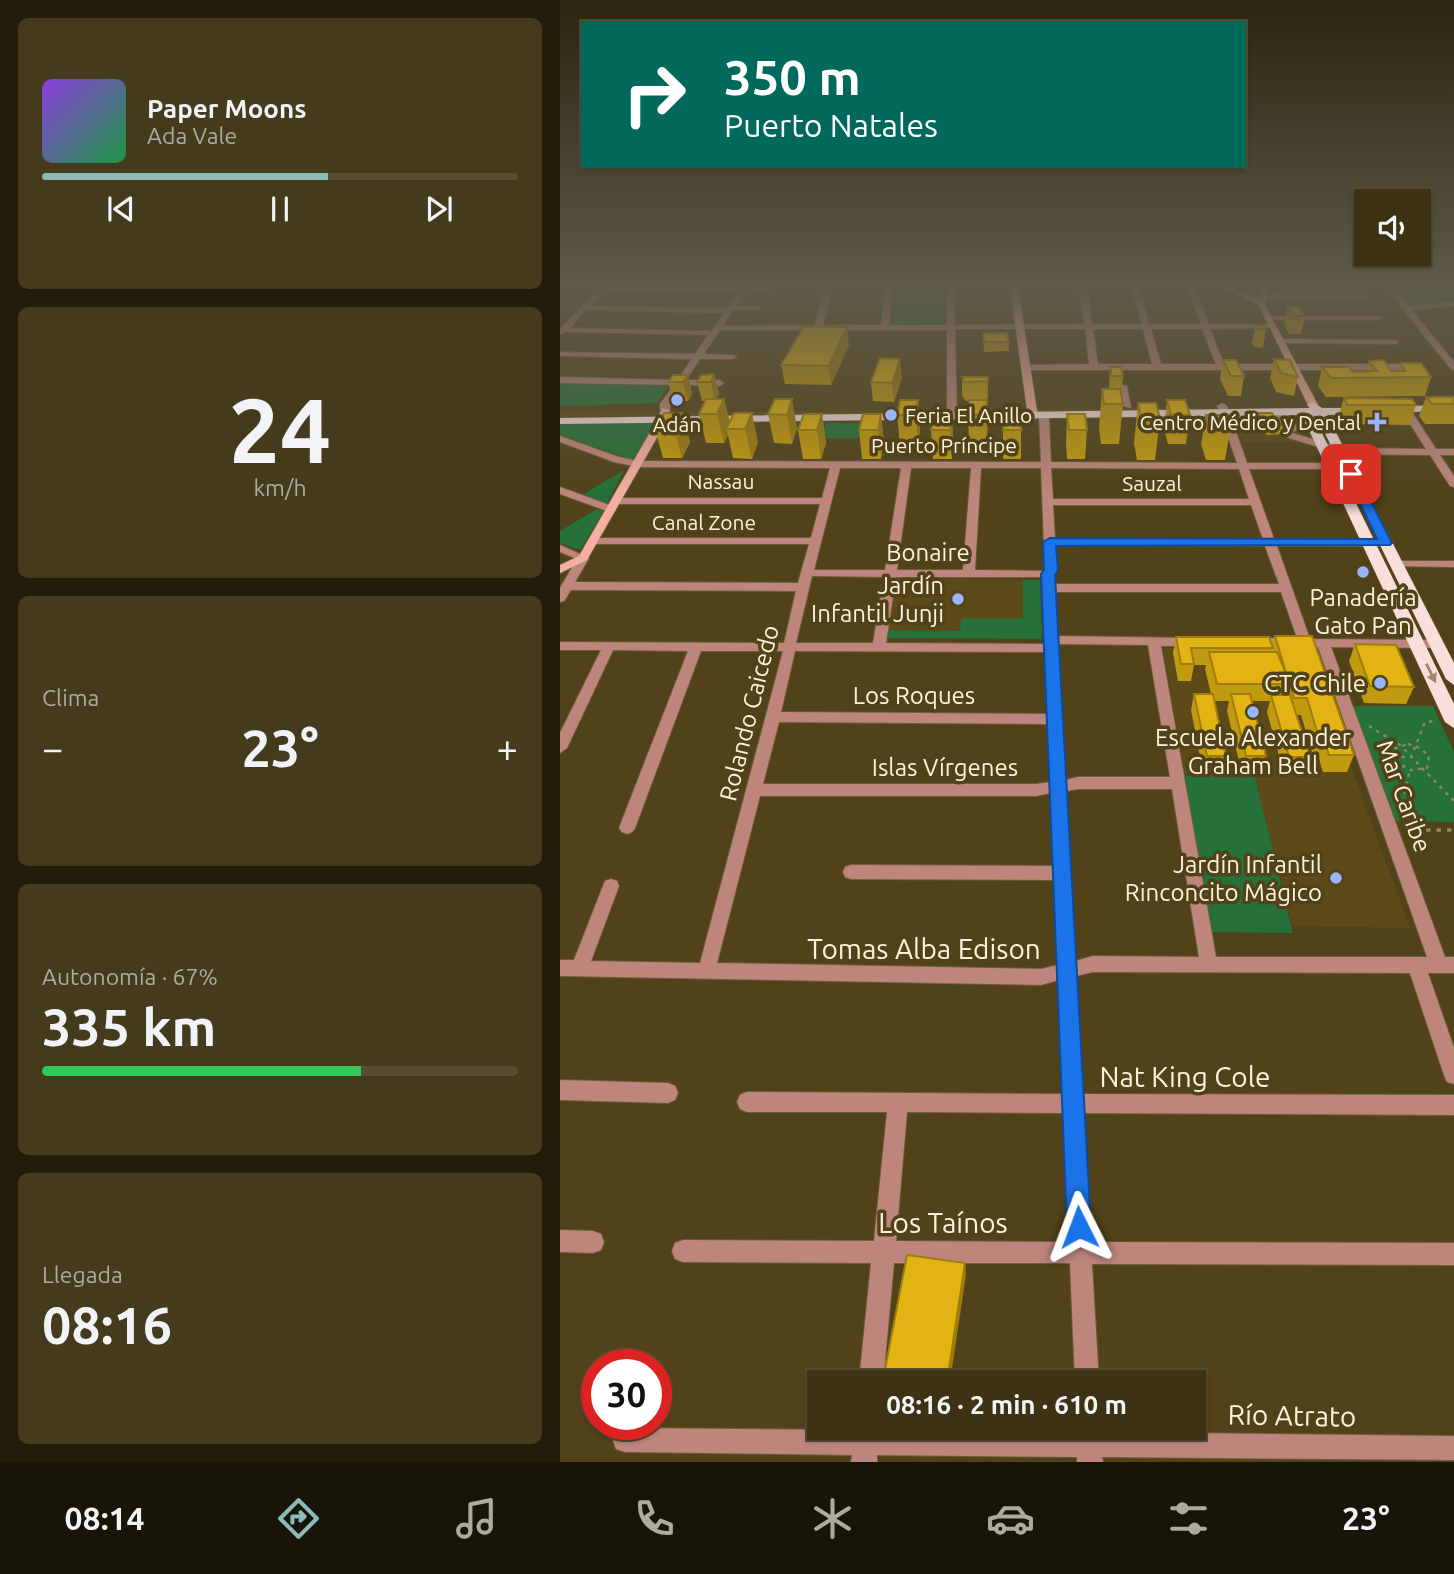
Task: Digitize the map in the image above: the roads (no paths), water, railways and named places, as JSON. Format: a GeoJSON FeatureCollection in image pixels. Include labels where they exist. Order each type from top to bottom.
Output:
{"type":"FeatureCollection","features":[{"type":"Feature","properties":{"kind":"main road"},"geometry":{"type":"LineString","coordinates":[[1036,414],[1128,406],[1287,413],[1405,408]]}},
{"type":"Feature","properties":{"kind":"main road"},"geometry":{"type":"LineString","coordinates":[[560,421],[664,415],[1227,411],[1313,413],[1454,407]]}},
{"type":"Feature","properties":{"kind":"main road"},"geometry":{"type":"LineString","coordinates":[[564,411],[813,424],[849,413]]}},
{"type":"Feature","properties":{"kind":"main road"},"geometry":{"type":"LineString","coordinates":[[1313,413],[1322,445],[1454,721]]}},
{"type":"Feature","properties":{"kind":"main road"},"geometry":{"type":"LineString","coordinates":[[1313,413],[1340,451],[1454,679]]}},
{"type":"Feature","properties":{"kind":"street"},"geometry":{"type":"LineString","coordinates":[[560,597],[638,464],[680,382],[698,356]]}},
{"type":"Feature","properties":{"kind":"street"},"geometry":{"type":"LineString","coordinates":[[706,356],[733,357]]}},
{"type":"Feature","properties":{"kind":"street"},"geometry":{"type":"LineString","coordinates":[[952,356],[953,413]]}},
{"type":"Feature","properties":{"kind":"street"},"geometry":{"type":"LineString","coordinates":[[1023,356],[1046,465],[1051,570],[1048,581],[1086,1370]]}},
{"type":"Feature","properties":{"kind":"street"},"geometry":{"type":"LineString","coordinates":[[1092,356],[1094,367]]}},
{"type":"Feature","properties":{"kind":"street"},"geometry":{"type":"LineString","coordinates":[[1154,356],[1157,367]]}},
{"type":"Feature","properties":{"kind":"street"},"geometry":{"type":"LineString","coordinates":[[1217,356],[1221,367]]}},
{"type":"Feature","properties":{"kind":"street"},"geometry":{"type":"LineString","coordinates":[[1288,356],[1313,413]]}},
{"type":"Feature","properties":{"kind":"street"},"geometry":{"type":"LineString","coordinates":[[1025,367],[1418,367]]}},
{"type":"Feature","properties":{"kind":"street"},"geometry":{"type":"LineString","coordinates":[[560,380],[720,383]]}},
{"type":"Feature","properties":{"kind":"street"},"geometry":{"type":"LineString","coordinates":[[1123,386],[1128,406]]}},
{"type":"Feature","properties":{"kind":"street"},"geometry":{"type":"LineString","coordinates":[[1405,408],[1454,484]]}},
{"type":"Feature","properties":{"kind":"street"},"geometry":{"type":"LineString","coordinates":[[1227,411],[1305,643]]}},
{"type":"Feature","properties":{"kind":"street","name":"Puerto Príncipe"},"geometry":{"type":"LineString","coordinates":[[560,439],[617,460],[638,464],[1332,466]]}},
{"type":"Feature","properties":{"kind":"street"},"geometry":{"type":"LineString","coordinates":[[1322,445],[1340,451],[1454,452]]}},
{"type":"Feature","properties":{"kind":"street","name":"Rolando Caicedo"},"geometry":{"type":"LineString","coordinates":[[706,972],[836,464]]}},
{"type":"Feature","properties":{"kind":"street"},"geometry":{"type":"LineString","coordinates":[[879,647],[907,464]]}},
{"type":"Feature","properties":{"kind":"street"},"geometry":{"type":"LineString","coordinates":[[969,574],[976,465]]}},
{"type":"Feature","properties":{"kind":"street","name":"Nassau"},"geometry":{"type":"LineString","coordinates":[[560,490],[614,505],[826,500]]}},
{"type":"Feature","properties":{"kind":"street","name":"Sauzal"},"geometry":{"type":"LineString","coordinates":[[1048,502],[1256,502]]}},
{"type":"Feature","properties":{"kind":"street","name":"Canal Zone"},"geometry":{"type":"LineString","coordinates":[[593,541],[816,541]]}},
{"type":"Feature","properties":{"kind":"street"},"geometry":{"type":"LineString","coordinates":[[1050,542],[1385,543]]}},
{"type":"Feature","properties":{"kind":"street"},"geometry":{"type":"LineString","coordinates":[[560,548],[583,558]]}},
{"type":"Feature","properties":{"kind":"street"},"geometry":{"type":"LineString","coordinates":[[560,570],[583,558]]}},
{"type":"Feature","properties":{"kind":"street"},"geometry":{"type":"LineString","coordinates":[[1396,564],[1454,564]]}},
{"type":"Feature","properties":{"kind":"street","name":"Bonaire"},"geometry":{"type":"LineString","coordinates":[[567,586],[805,580],[891,573],[1286,588]]}},
{"type":"Feature","properties":{"kind":"street"},"geometry":{"type":"LineString","coordinates":[[1154,641],[1209,964]]}},
{"type":"Feature","properties":{"kind":"street"},"geometry":{"type":"LineString","coordinates":[[560,646],[879,647],[1209,642]]}},
{"type":"Feature","properties":{"kind":"street"},"geometry":{"type":"LineString","coordinates":[[1237,642],[1436,644]]}},
{"type":"Feature","properties":{"kind":"street","name":"Mar Caribe"},"geometry":{"type":"LineString","coordinates":[[1323,643],[1447,965]]}},
{"type":"Feature","properties":{"kind":"street"},"geometry":{"type":"LineString","coordinates":[[560,748],[609,646]]}},
{"type":"Feature","properties":{"kind":"street"},"geometry":{"type":"LineString","coordinates":[[627,828],[696,647]]}},
{"type":"Feature","properties":{"kind":"street","name":"Los Roques"},"geometry":{"type":"LineString","coordinates":[[773,717],[1055,719]]}},
{"type":"Feature","properties":{"kind":"street","name":"Islas Vírgenes"},"geometry":{"type":"LineString","coordinates":[[754,790],[1036,790],[1078,783],[1178,783]]}},
{"type":"Feature","properties":{"kind":"street"},"geometry":{"type":"LineString","coordinates":[[851,872],[1062,873]]}},
{"type":"Feature","properties":{"kind":"street"},"geometry":{"type":"LineString","coordinates":[[579,969],[611,886]]}},
{"type":"Feature","properties":{"kind":"street","name":"Tomas Alba Edison"},"geometry":{"type":"LineString","coordinates":[[560,968],[1041,977],[1093,964],[1447,965]]}},
{"type":"Feature","properties":{"kind":"street"},"geometry":{"type":"LineString","coordinates":[[1416,965],[1454,1075]]}},
{"type":"Feature","properties":{"kind":"street"},"geometry":{"type":"LineString","coordinates":[[560,1090],[668,1093]]}},
{"type":"Feature","properties":{"kind":"street","name":"Nat King Cole"},"geometry":{"type":"LineString","coordinates":[[747,1102],[1454,1105]]}},
{"type":"Feature","properties":{"kind":"street"},"geometry":{"type":"LineString","coordinates":[[872,1370],[898,1103]]}},
{"type":"Feature","properties":{"kind":"street"},"geometry":{"type":"LineString","coordinates":[[560,1241],[593,1242]]}},
{"type":"Feature","properties":{"kind":"street","name":"Los Taínos"},"geometry":{"type":"LineString","coordinates":[[683,1251],[1454,1254]]}},
{"type":"Feature","properties":{"kind":"street","name":"Río Atrato"},"geometry":{"type":"LineString","coordinates":[[625,1440],[1454,1448]]}},
{"type":"Feature","properties":{"kind":"lane"},"geometry":{"type":"LineString","coordinates":[[1227,411],[1263,422],[1276,421],[1287,413]]}},
{"type":"Feature","properties":{"kind":"lane"},"geometry":{"type":"LineString","coordinates":[[1313,413],[1285,431],[1289,435],[1322,445]]}},
{"type":"Feature","properties":{"kind":"place","name":"Adán"},"geometry":{"type":"Point","coordinates":[677,400]}},
{"type":"Feature","properties":{"kind":"place","name":"Feria El Anillo"},"geometry":{"type":"Point","coordinates":[891,415]}},
{"type":"Feature","properties":{"kind":"place","name":"Centro Médico y Dental"},"geometry":{"type":"Point","coordinates":[1377,422]}},
{"type":"Feature","properties":{"kind":"place","name":"Panadería Gato Pan"},"geometry":{"type":"Point","coordinates":[1363,572]}},
{"type":"Feature","properties":{"kind":"place","name":"Jardín Infantil Junji"},"geometry":{"type":"Point","coordinates":[958,599]}},
{"type":"Feature","properties":{"kind":"place","name":"CTC Chile"},"geometry":{"type":"Point","coordinates":[1380,683]}},
{"type":"Feature","properties":{"kind":"place","name":"Escuela Alexander Graham Bell"},"geometry":{"type":"Point","coordinates":[1253,712]}},
{"type":"Feature","properties":{"kind":"place","name":"Jardín Infantil Rinconcito Mágico"},"geometry":{"type":"Point","coordinates":[1336,878]}}]}
